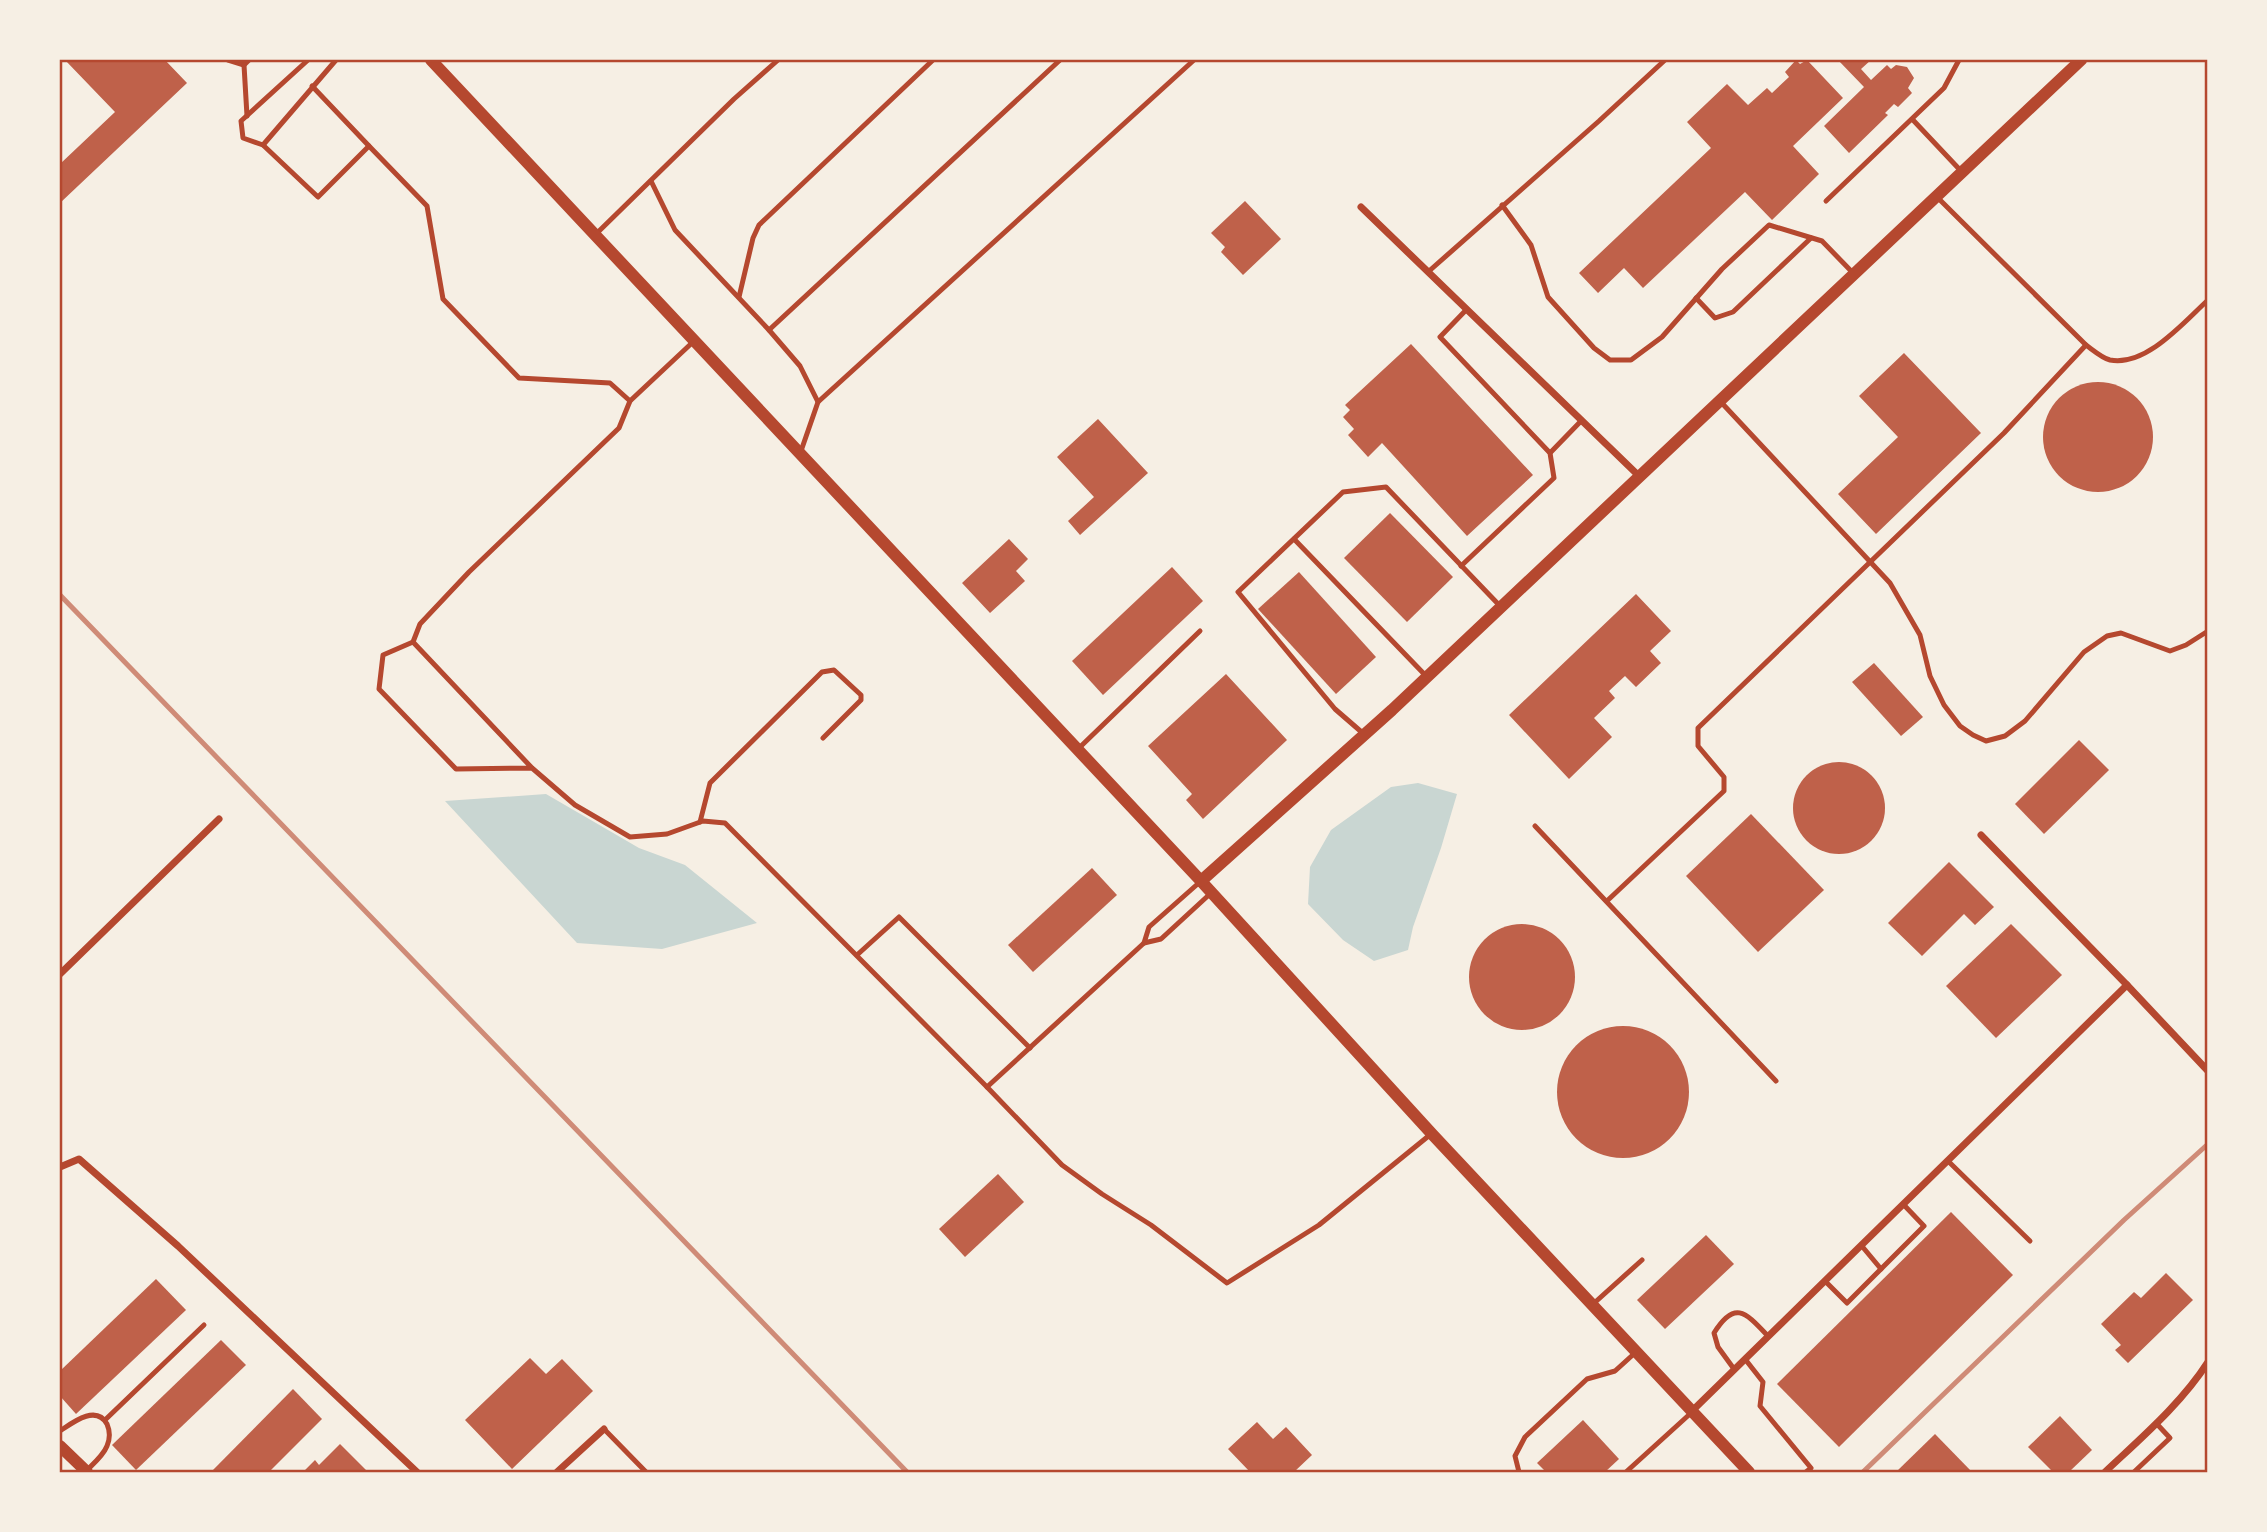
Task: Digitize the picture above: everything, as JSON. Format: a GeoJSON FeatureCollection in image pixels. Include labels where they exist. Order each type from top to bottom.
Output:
{"type":"FeatureCollection","features":[{"type":"Feature","properties":{"kind":"street"},"geometry":{"type":"LineString","coordinates":[[431,60],[1201,881],[1432,1134],[1749,1472]]}},
{"type":"Feature","properties":{"kind":"street"},"geometry":{"type":"LineString","coordinates":[[1201,881],[1427,677],[2078,60]]}},
{"type":"Feature","properties":{"kind":"street"},"geometry":{"type":"LineString","coordinates":[[1361,207],[1639,476]]}},
{"type":"Feature","properties":{"kind":"street"},"geometry":{"type":"LineString","coordinates":[[60,974],[219,819]]}},
{"type":"Feature","properties":{"kind":"street"},"geometry":{"type":"LineString","coordinates":[[1981,835],[2207,1071]]}},
{"type":"Feature","properties":{"kind":"street"},"geometry":{"type":"LineString","coordinates":[[1692,1412],[2127,985]]}},
{"type":"Feature","properties":{"kind":"street"},"geometry":{"type":"LineString","coordinates":[[60,1167],[79,1159],[178,1245],[417,1472]]}},
{"type":"Feature","properties":{"kind":"street"},"geometry":{"type":"LineString","coordinates":[[2105,1472],[2156,1423],[2198,1377],[2207,1362]]}},
{"type":"Feature","properties":{"kind":"street"},"geometry":{"type":"LineString","coordinates":[[557,1472],[604,1429]]}},
{"type":"Feature","properties":{"kind":"street"},"geometry":{"type":"LineString","coordinates":[[60,1446],[86,1472]]}},
{"type":"Feature","properties":{"kind":"lane"},"geometry":{"type":"LineString","coordinates":[[228,60],[246,62],[247,116]]}},
{"type":"Feature","properties":{"kind":"lane"},"geometry":{"type":"LineString","coordinates":[[308,60],[241,121],[243,138],[263,145],[318,197],[369,146]]}},
{"type":"Feature","properties":{"kind":"lane"},"geometry":{"type":"LineString","coordinates":[[263,145],[336,60]]}},
{"type":"Feature","properties":{"kind":"lane"},"geometry":{"type":"LineString","coordinates":[[595,235],[734,99],[778,60]]}},
{"type":"Feature","properties":{"kind":"lane"},"geometry":{"type":"LineString","coordinates":[[739,297],[753,238],[759,225],[933,60]]}},
{"type":"Feature","properties":{"kind":"lane"},"geometry":{"type":"LineString","coordinates":[[769,330],[1060,60]]}},
{"type":"Feature","properties":{"kind":"lane"},"geometry":{"type":"LineString","coordinates":[[800,454],[818,402],[1194,60]]}},
{"type":"Feature","properties":{"kind":"lane"},"geometry":{"type":"LineString","coordinates":[[1428,271],[1599,121],[1664,60]]}},
{"type":"Feature","properties":{"kind":"lane"},"geometry":{"type":"LineString","coordinates":[[1826,201],[1944,88],[1959,60]]}},
{"type":"Feature","properties":{"kind":"lane"},"geometry":{"type":"LineString","coordinates":[[312,86],[427,206],[443,299],[519,377],[610,383],[630,401]]}},
{"type":"Feature","properties":{"kind":"lane"},"geometry":{"type":"LineString","coordinates":[[1913,120],[1962,172]]}},
{"type":"Feature","properties":{"kind":"lane"},"geometry":{"type":"LineString","coordinates":[[651,181],[675,230],[800,366],[818,402]]}},
{"type":"Feature","properties":{"kind":"lane"},"geometry":{"type":"LineString","coordinates":[[1936,196],[2087,345],[2109,360],[2130,359],[2154,349],[2207,300]]}},
{"type":"Feature","properties":{"kind":"lane"},"geometry":{"type":"LineString","coordinates":[[1502,205],[1531,246],[1548,297],[1594,348],[1610,360],[1630,360],[1661,337],[1722,269],[1769,225],[1822,240],[1854,274]]}},
{"type":"Feature","properties":{"kind":"lane"},"geometry":{"type":"LineString","coordinates":[[1696,298],[1715,318],[1733,312],[1811,238]]}},
{"type":"Feature","properties":{"kind":"lane"},"geometry":{"type":"LineString","coordinates":[[1461,566],[1554,478],[1550,453],[1440,337],[1467,309]]}},
{"type":"Feature","properties":{"kind":"lane"},"geometry":{"type":"LineString","coordinates":[[532,768],[456,769],[379,689],[383,655],[413,642],[419,624],[469,572],[619,428],[630,401],[694,341]]}},
{"type":"Feature","properties":{"kind":"lane"},"geometry":{"type":"LineString","coordinates":[[1608,900],[1724,790],[1724,777],[1698,746],[1698,728],[2004,433],[2087,345]]}},
{"type":"Feature","properties":{"kind":"lane"},"geometry":{"type":"LineString","coordinates":[[1719,400],[1890,583],[1920,635],[1930,676],[1944,705],[1960,726],[1973,735],[1986,741],[2005,736],[2025,721],[2084,652],[2108,635],[2121,633],[2170,651],[2186,645],[2207,631]]}},
{"type":"Feature","properties":{"kind":"lane"},"geometry":{"type":"LineString","coordinates":[[1550,453],[1582,420]]}},
{"type":"Feature","properties":{"kind":"lane"},"geometry":{"type":"LineString","coordinates":[[1365,735],[1335,709],[1238,592],[1343,492],[1386,487],[1501,607]]}},
{"type":"Feature","properties":{"kind":"lane"},"geometry":{"type":"LineString","coordinates":[[1294,539],[1427,677]]}},
{"type":"Feature","properties":{"kind":"lane"},"geometry":{"type":"LineString","coordinates":[[1078,750],[1200,631]]}},
{"type":"Feature","properties":{"kind":"lane"},"geometry":{"type":"LineString","coordinates":[[413,642],[532,768],[575,805],[630,837],[667,834],[700,822],[725,823],[1062,1165],[1151,1225],[1227,1283],[1319,1225],[1432,1134]]}},
{"type":"Feature","properties":{"kind":"lane"},"geometry":{"type":"LineString","coordinates":[[700,822],[709,783],[822,673],[834,670],[861,695],[861,700],[823,738]]}},
{"type":"Feature","properties":{"kind":"lane"},"geometry":{"type":"LineString","coordinates":[[1535,826],[1608,900],[1776,1081]]}},
{"type":"Feature","properties":{"kind":"lane"},"geometry":{"type":"LineString","coordinates":[[1144,943],[1149,927],[1201,881]]}},
{"type":"Feature","properties":{"kind":"lane"},"geometry":{"type":"LineString","coordinates":[[987,1087],[1144,943],[1161,939],[1211,893]]}},
{"type":"Feature","properties":{"kind":"lane"},"geometry":{"type":"LineString","coordinates":[[857,955],[899,917],[1030,1048]]}},
{"type":"Feature","properties":{"kind":"lane"},"geometry":{"type":"LineString","coordinates":[[1948,1161],[2030,1241]]}},
{"type":"Feature","properties":{"kind":"lane"},"geometry":{"type":"LineString","coordinates":[[1825,1281],[1847,1303],[1924,1226],[1903,1204]]}},
{"type":"Feature","properties":{"kind":"lane"},"geometry":{"type":"LineString","coordinates":[[1861,1245],[1881,1269]]}},
{"type":"Feature","properties":{"kind":"lane"},"geometry":{"type":"LineString","coordinates":[[1592,1305],[1642,1260]]}},
{"type":"Feature","properties":{"kind":"lane"},"geometry":{"type":"LineString","coordinates":[[1734,1369],[1714,1340],[1717,1327],[1733,1314],[1741,1312],[1768,1336]]}},
{"type":"Feature","properties":{"kind":"lane"},"geometry":{"type":"LineString","coordinates":[[105,1420],[204,1325]]}},
{"type":"Feature","properties":{"kind":"lane"},"geometry":{"type":"LineString","coordinates":[[1519,1472],[1515,1456],[1525,1437],[1587,1379],[1615,1371],[1636,1352]]}},
{"type":"Feature","properties":{"kind":"lane"},"geometry":{"type":"LineString","coordinates":[[1745,1359],[1763,1381],[1760,1406],[1811,1468],[1806,1472]]}},
{"type":"Feature","properties":{"kind":"lane"},"geometry":{"type":"LineString","coordinates":[[1626,1472],[1692,1412]]}},
{"type":"Feature","properties":{"kind":"lane"},"geometry":{"type":"LineString","coordinates":[[60,1432],[88,1415],[99,1416],[105,1420],[110,1432],[108,1445],[86,1472]]}},
{"type":"Feature","properties":{"kind":"lane"},"geometry":{"type":"LineString","coordinates":[[2134,1472],[2170,1438],[2156,1423]]}},
{"type":"Feature","properties":{"kind":"lane"},"geometry":{"type":"LineString","coordinates":[[604,1429],[646,1472]]}},
{"type":"Feature","properties":{"kind":"shaded area"},"geometry":{"type":"Polygon","coordinates":[[[1418,783],[1457,794],[1413,927],[1408,950],[1374,961],[1343,940],[1308,904],[1310,867],[1331,830],[1391,787],[1418,783]]]}},
{"type":"Feature","properties":{"kind":"shaded area"},"geometry":{"type":"Polygon","coordinates":[[[546,794],[639,848],[685,865],[757,923],[662,949],[577,943],[445,801],[546,794]]]}},
{"type":"Feature","properties":{"kind":"building"},"geometry":{"type":"Polygon","coordinates":[[[65,60],[165,60],[187,83],[60,203],[60,164],[115,112],[65,60]]]}},
{"type":"Feature","properties":{"kind":"building"},"geometry":{"type":"Polygon","coordinates":[[[1796,60],[1800,64],[1807,60],[1843,98],[1793,146],[1819,174],[1772,220],[1745,192],[1643,288],[1624,268],[1598,293],[1579,273],[1711,148],[1687,122],[1727,84],[1748,105],[1767,88],[1772,93],[1789,77],[1785,72],[1796,60]]]}},
{"type":"Feature","properties":{"kind":"building"},"geometry":{"type":"Polygon","coordinates":[[[1838,60],[1871,60],[1861,69],[1871,80],[1887,65],[1891,69],[1896,65],[1907,67],[1914,78],[1908,88],[1912,93],[1898,107],[1894,104],[1885,113],[1888,115],[1849,153],[1824,126],[1864,87],[1838,60]]]}},
{"type":"Feature","properties":{"kind":"building"},"geometry":{"type":"Polygon","coordinates":[[[1245,201],[1281,239],[1243,275],[1221,252],[1225,247],[1211,233],[1245,201]]]}},
{"type":"Feature","properties":{"kind":"building"},"geometry":{"type":"Polygon","coordinates":[[[1411,344],[1533,475],[1467,536],[1382,443],[1368,457],[1348,435],[1354,429],[1343,417],[1350,410],[1345,405],[1411,344]]]}},
{"type":"Feature","properties":{"kind":"building"},"geometry":{"type":"Polygon","coordinates":[[[1904,353],[1981,433],[1876,534],[1838,494],[1898,437],[1859,396],[1904,353]]]}},
{"type":"Feature","properties":{"kind":"building"},"geometry":{"type":"Polygon","coordinates":[[[2098,382],[2119,386],[2137,398],[2149,416],[2153,437],[2149,458],[2137,476],[2119,488],[2098,492],[2077,488],[2059,476],[2047,458],[2043,437],[2047,416],[2059,398],[2077,386],[2098,382]]]}},
{"type":"Feature","properties":{"kind":"building"},"geometry":{"type":"Polygon","coordinates":[[[1098,419],[1148,473],[1080,535],[1068,521],[1094,497],[1057,457],[1098,419]]]}},
{"type":"Feature","properties":{"kind":"building"},"geometry":{"type":"Polygon","coordinates":[[[1390,513],[1453,577],[1407,622],[1344,558],[1390,513]]]}},
{"type":"Feature","properties":{"kind":"building"},"geometry":{"type":"Polygon","coordinates":[[[1009,539],[1028,559],[1016,571],[1025,581],[990,613],[962,583],[1009,539]]]}},
{"type":"Feature","properties":{"kind":"building"},"geometry":{"type":"Polygon","coordinates":[[[1172,567],[1203,601],[1103,695],[1072,661],[1172,567]]]}},
{"type":"Feature","properties":{"kind":"building"},"geometry":{"type":"Polygon","coordinates":[[[1299,572],[1376,657],[1336,694],[1258,609],[1299,572]]]}},
{"type":"Feature","properties":{"kind":"building"},"geometry":{"type":"Polygon","coordinates":[[[1636,594],[1671,631],[1650,651],[1661,663],[1636,687],[1625,676],[1609,691],[1615,698],[1594,718],[1612,737],[1569,779],[1509,715],[1636,594]]]}},
{"type":"Feature","properties":{"kind":"building"},"geometry":{"type":"Polygon","coordinates":[[[1874,663],[1923,717],[1901,736],[1852,682],[1874,663]]]}},
{"type":"Feature","properties":{"kind":"building"},"geometry":{"type":"Polygon","coordinates":[[[1226,674],[1287,740],[1203,819],[1186,800],[1192,794],[1148,746],[1226,674]]]}},
{"type":"Feature","properties":{"kind":"building"},"geometry":{"type":"Polygon","coordinates":[[[2079,740],[2109,770],[2044,834],[2015,804],[2079,740]]]}},
{"type":"Feature","properties":{"kind":"building"},"geometry":{"type":"Polygon","coordinates":[[[1839,762],[1857,766],[1872,775],[1881,790],[1885,808],[1881,826],[1872,841],[1857,850],[1839,854],[1821,850],[1806,841],[1797,826],[1793,808],[1797,790],[1806,775],[1821,766],[1839,762]]]}},
{"type":"Feature","properties":{"kind":"building"},"geometry":{"type":"Polygon","coordinates":[[[1751,814],[1824,890],[1758,952],[1686,876],[1751,814]]]}},
{"type":"Feature","properties":{"kind":"building"},"geometry":{"type":"Polygon","coordinates":[[[1949,862],[1994,907],[1975,925],[1964,914],[1922,956],[1888,923],[1949,862]]]}},
{"type":"Feature","properties":{"kind":"building"},"geometry":{"type":"Polygon","coordinates":[[[1092,868],[1117,895],[1033,972],[1008,945],[1092,868]]]}},
{"type":"Feature","properties":{"kind":"building"},"geometry":{"type":"Polygon","coordinates":[[[1522,924],[1542,928],[1560,939],[1571,957],[1575,977],[1571,997],[1560,1015],[1542,1026],[1522,1030],[1502,1026],[1484,1015],[1473,997],[1469,977],[1473,957],[1484,939],[1502,928],[1522,924]]]}},
{"type":"Feature","properties":{"kind":"building"},"geometry":{"type":"Polygon","coordinates":[[[2011,924],[2062,975],[1996,1038],[1946,986],[2011,924]]]}},
{"type":"Feature","properties":{"kind":"building"},"geometry":{"type":"Polygon","coordinates":[[[1623,1026],[1648,1031],[1669,1046],[1684,1067],[1689,1092],[1684,1117],[1669,1138],[1648,1153],[1623,1158],[1598,1153],[1577,1138],[1562,1117],[1557,1092],[1562,1067],[1577,1046],[1598,1031],[1623,1026]]]}},
{"type":"Feature","properties":{"kind":"building"},"geometry":{"type":"Polygon","coordinates":[[[998,1174],[1024,1202],[965,1257],[939,1229],[998,1174]]]}},
{"type":"Feature","properties":{"kind":"building"},"geometry":{"type":"Polygon","coordinates":[[[1951,1212],[2013,1275],[1839,1447],[1777,1384],[1951,1212]]]}},
{"type":"Feature","properties":{"kind":"building"},"geometry":{"type":"Polygon","coordinates":[[[1706,1235],[1734,1264],[1665,1329],[1637,1300],[1706,1235]]]}},
{"type":"Feature","properties":{"kind":"building"},"geometry":{"type":"Polygon","coordinates":[[[2166,1273],[2193,1300],[2128,1363],[2115,1350],[2121,1345],[2101,1324],[2134,1292],[2141,1298],[2166,1273]]]}},
{"type":"Feature","properties":{"kind":"building"},"geometry":{"type":"Polygon","coordinates":[[[156,1279],[186,1310],[76,1414],[60,1396],[60,1371],[156,1279]]]}},
{"type":"Feature","properties":{"kind":"building"},"geometry":{"type":"Polygon","coordinates":[[[221,1340],[246,1365],[136,1470],[112,1445],[221,1340]]]}},
{"type":"Feature","properties":{"kind":"building"},"geometry":{"type":"Polygon","coordinates":[[[530,1358],[546,1374],[562,1359],[593,1391],[512,1469],[465,1420],[530,1358]]]}},
{"type":"Feature","properties":{"kind":"building"},"geometry":{"type":"Polygon","coordinates":[[[293,1389],[322,1419],[269,1472],[211,1472],[293,1389]]]}},
{"type":"Feature","properties":{"kind":"building"},"geometry":{"type":"Polygon","coordinates":[[[2060,1416],[2092,1450],[2069,1472],[2053,1472],[2028,1447],[2060,1416]]]}},
{"type":"Feature","properties":{"kind":"building"},"geometry":{"type":"Polygon","coordinates":[[[1583,1420],[1619,1459],[1605,1472],[1546,1472],[1537,1463],[1583,1420]]]}},
{"type":"Feature","properties":{"kind":"building"},"geometry":{"type":"Polygon","coordinates":[[[1257,1422],[1273,1439],[1286,1427],[1312,1455],[1294,1472],[1250,1472],[1228,1449],[1257,1422]]]}},
{"type":"Feature","properties":{"kind":"building"},"geometry":{"type":"Polygon","coordinates":[[[1935,1434],[1972,1472],[1896,1472],[1935,1434]]]}},
{"type":"Feature","properties":{"kind":"building"},"geometry":{"type":"Polygon","coordinates":[[[340,1444],[368,1472],[303,1472],[315,1460],[319,1465],[340,1444]]]}},
{"type":"Feature","properties":{"kind":"railway"},"geometry":{"type":"LineString","coordinates":[[60,595],[907,1472]]}},
{"type":"Feature","properties":{"kind":"railway"},"geometry":{"type":"LineString","coordinates":[[1863,1472],[2124,1220],[2208,1144]]}}]}
